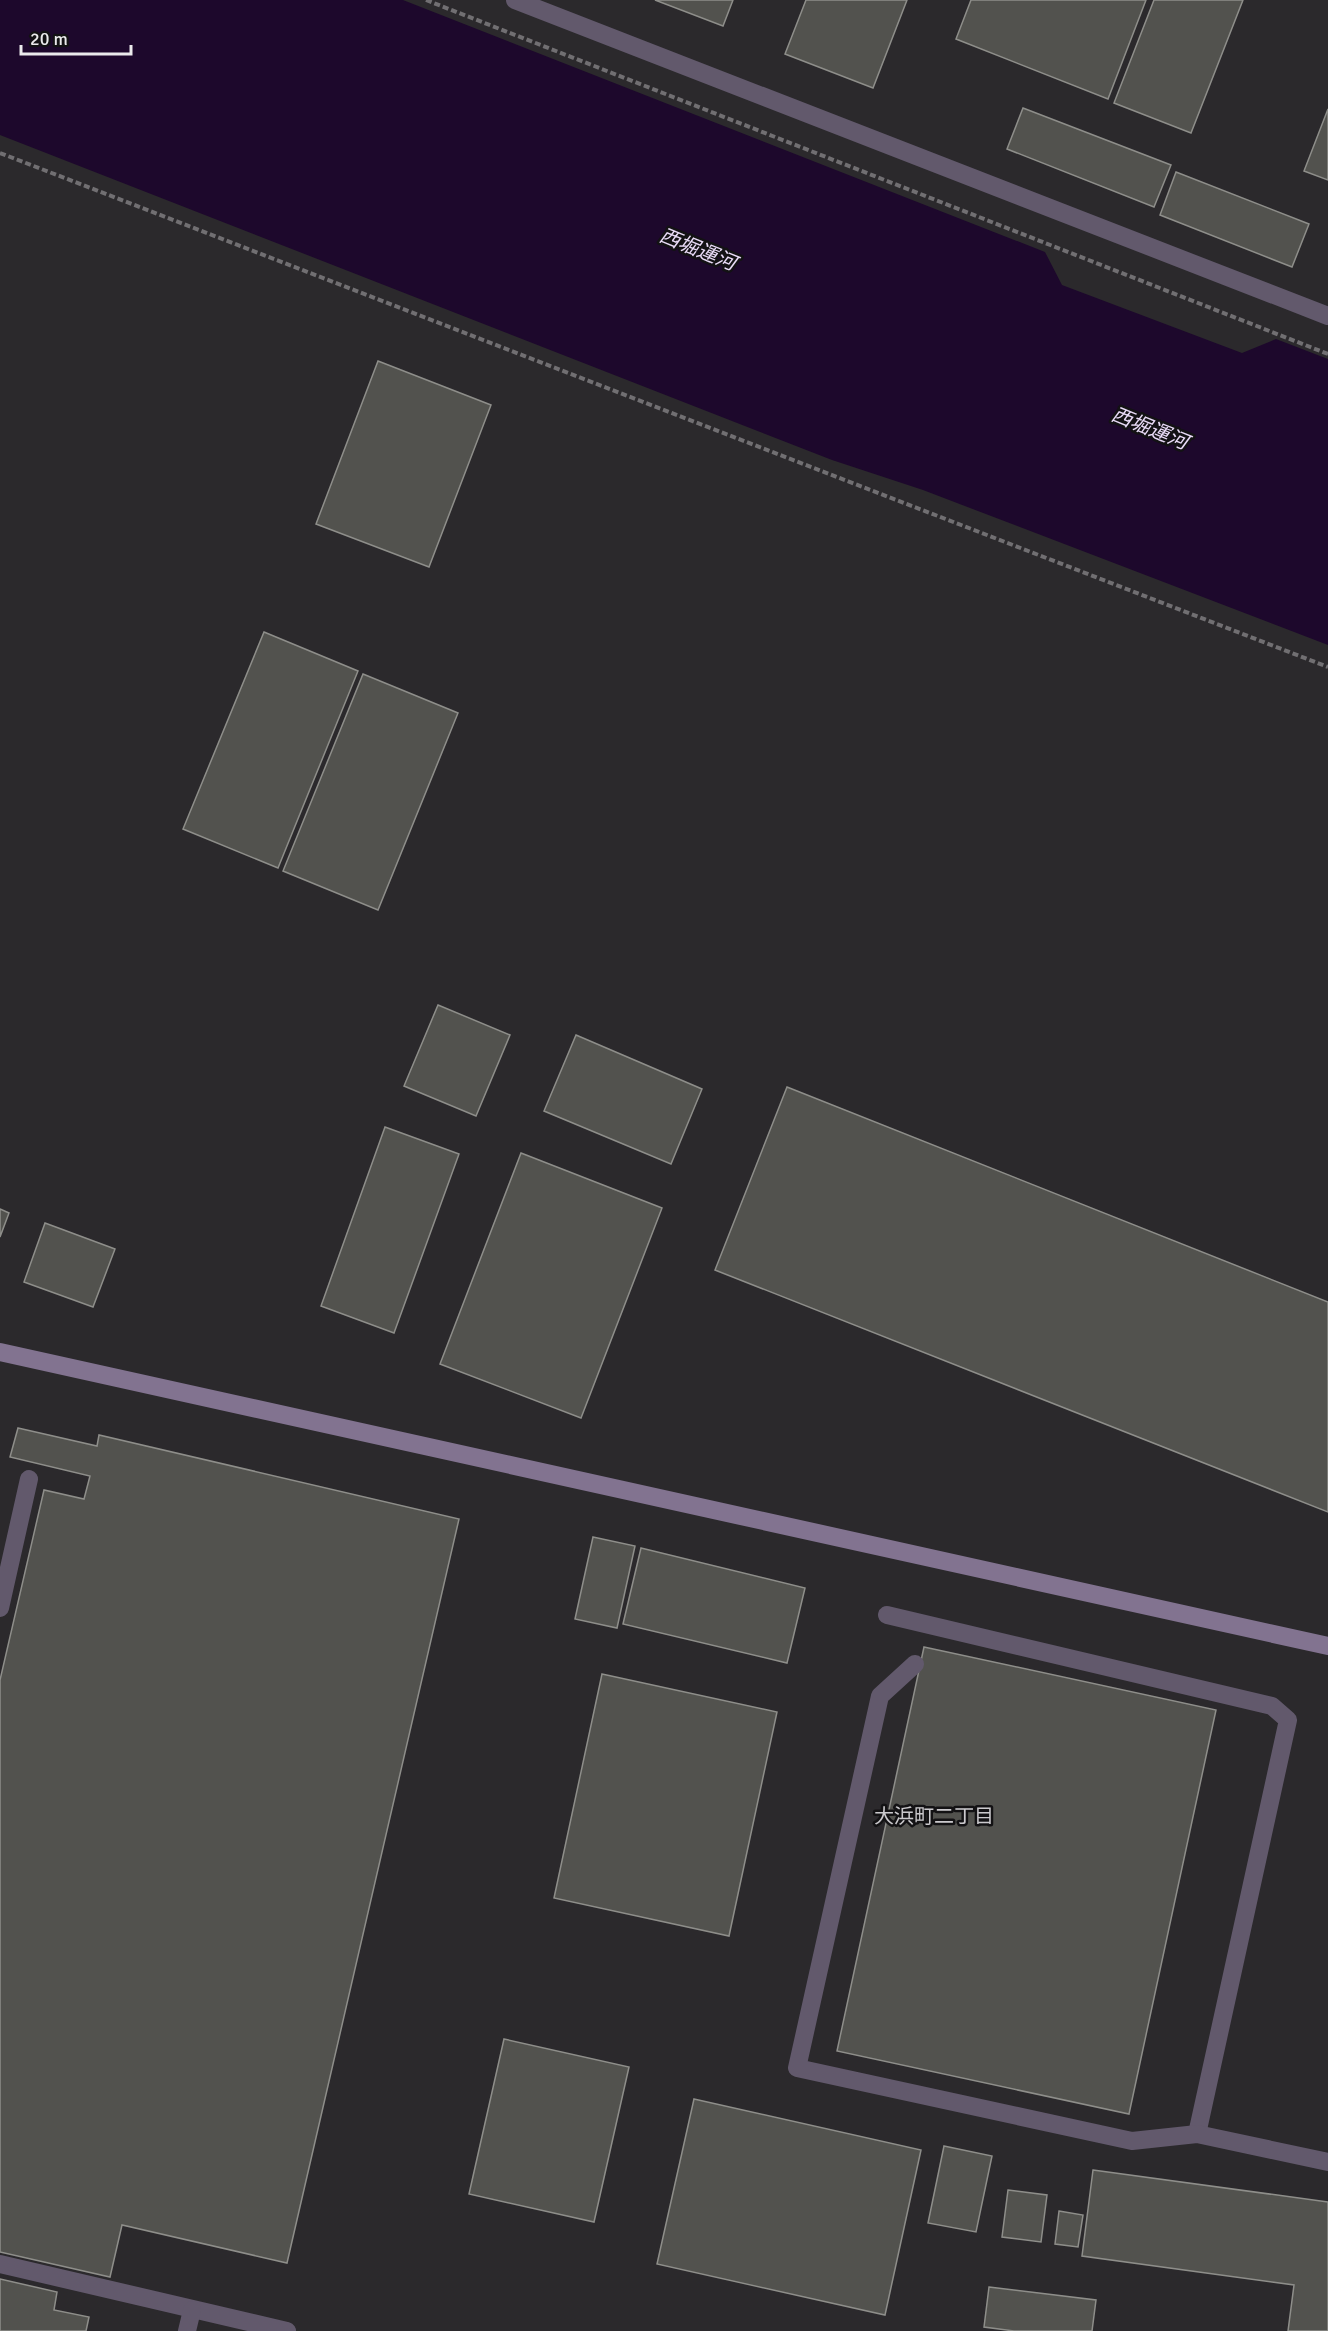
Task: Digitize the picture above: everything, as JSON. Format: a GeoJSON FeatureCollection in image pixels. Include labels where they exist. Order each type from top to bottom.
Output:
{"type":"FeatureCollection","features":[{"type":"Feature","properties":{"kind":"street"},"geometry":{"type":"LineString","coordinates":[[516,0],[1328,316]]}},
{"type":"Feature","properties":{"kind":"street"},"geometry":{"type":"LineString","coordinates":[[0,1352],[1328,1646]]}},
{"type":"Feature","properties":{"kind":"street"},"geometry":{"type":"LineString","coordinates":[[0,1608],[29,1479]]}},
{"type":"Feature","properties":{"kind":"street"},"geometry":{"type":"LineString","coordinates":[[886,1615],[1272,1707],[1288,1720],[1197,2134]]}},
{"type":"Feature","properties":{"kind":"street"},"geometry":{"type":"LineString","coordinates":[[915,1664],[880,1696],[797,2068],[1132,2141],[1197,2134],[1328,2162]]}},
{"type":"Feature","properties":{"kind":"street"},"geometry":{"type":"LineString","coordinates":[[0,2264],[287,2331]]}},
{"type":"Feature","properties":{"kind":"street"},"geometry":{"type":"LineString","coordinates":[[187,2331],[192,2310]]}},
{"type":"Feature","properties":{"kind":"path"},"geometry":{"type":"LineString","coordinates":[[426,0],[1328,354]]}},
{"type":"Feature","properties":{"kind":"path"},"geometry":{"type":"LineString","coordinates":[[0,153],[1328,667]]}},
{"type":"Feature","properties":{"kind":"water","name":"西堀運河"},"geometry":{"type":"Polygon","coordinates":[[[0,0],[403,0],[1045,252],[1062,285],[1242,353],[1276,339],[1328,359],[1328,645],[923,490],[832,460],[0,135],[0,0]]]}},
{"type":"Feature","properties":{"kind":"building"},"geometry":{"type":"Polygon","coordinates":[[[655,0],[733,0],[723,26],[655,0]]]}},
{"type":"Feature","properties":{"kind":"building"},"geometry":{"type":"Polygon","coordinates":[[[806,0],[907,0],[873,88],[785,54],[806,0]]]}},
{"type":"Feature","properties":{"kind":"building"},"geometry":{"type":"Polygon","coordinates":[[[971,0],[1146,0],[1108,99],[956,39],[971,0]]]}},
{"type":"Feature","properties":{"kind":"building"},"geometry":{"type":"Polygon","coordinates":[[[1154,0],[1243,0],[1191,133],[1114,103],[1154,0]]]}},
{"type":"Feature","properties":{"kind":"building"},"geometry":{"type":"Polygon","coordinates":[[[1023,108],[1171,165],[1154,207],[1007,149],[1023,108]]]}},
{"type":"Feature","properties":{"kind":"building"},"geometry":{"type":"Polygon","coordinates":[[[1328,109],[1328,180],[1304,171],[1328,109]]]}},
{"type":"Feature","properties":{"kind":"building"},"geometry":{"type":"Polygon","coordinates":[[[1176,172],[1309,224],[1292,267],[1160,215],[1176,172]]]}},
{"type":"Feature","properties":{"kind":"building"},"geometry":{"type":"Polygon","coordinates":[[[378,361],[491,405],[429,567],[316,524],[378,361]]]}},
{"type":"Feature","properties":{"kind":"building"},"geometry":{"type":"Polygon","coordinates":[[[264,632],[358,671],[278,868],[183,829],[264,632]]]}},
{"type":"Feature","properties":{"kind":"building"},"geometry":{"type":"Polygon","coordinates":[[[363,674],[458,713],[378,910],[283,871],[363,674]]]}},
{"type":"Feature","properties":{"kind":"building"},"geometry":{"type":"Polygon","coordinates":[[[438,1005],[510,1035],[476,1116],[404,1086],[438,1005]]]}},
{"type":"Feature","properties":{"kind":"building"},"geometry":{"type":"Polygon","coordinates":[[[576,1035],[702,1089],[671,1164],[544,1111],[576,1035]]]}},
{"type":"Feature","properties":{"kind":"building"},"geometry":{"type":"Polygon","coordinates":[[[787,1087],[1328,1302],[1328,1512],[715,1270],[787,1087]]]}},
{"type":"Feature","properties":{"kind":"building"},"geometry":{"type":"Polygon","coordinates":[[[385,1127],[459,1154],[394,1333],[321,1306],[385,1127]]]}},
{"type":"Feature","properties":{"kind":"building"},"geometry":{"type":"Polygon","coordinates":[[[521,1153],[662,1208],[581,1418],[440,1364],[521,1153]]]}},
{"type":"Feature","properties":{"kind":"building"},"geometry":{"type":"Polygon","coordinates":[[[0,1209],[9,1213],[0,1237],[0,1209]]]}},
{"type":"Feature","properties":{"kind":"building"},"geometry":{"type":"Polygon","coordinates":[[[45,1223],[115,1249],[93,1307],[24,1282],[45,1223]]]}},
{"type":"Feature","properties":{"kind":"building"},"geometry":{"type":"Polygon","coordinates":[[[18,1428],[97,1446],[99,1435],[459,1519],[287,2263],[122,2225],[110,2277],[0,2252],[0,1680],[44,1490],[84,1499],[90,1476],[10,1457],[18,1428]]]}},
{"type":"Feature","properties":{"kind":"building"},"geometry":{"type":"Polygon","coordinates":[[[593,1537],[635,1546],[617,1628],[575,1619],[593,1537]]]}},
{"type":"Feature","properties":{"kind":"building"},"geometry":{"type":"Polygon","coordinates":[[[641,1548],[805,1588],[787,1663],[623,1624],[641,1548]]]}},
{"type":"Feature","properties":{"kind":"building"},"geometry":{"type":"Polygon","coordinates":[[[924,1647],[1216,1710],[1129,2114],[837,2051],[924,1647]]]}},
{"type":"Feature","properties":{"kind":"building"},"geometry":{"type":"Polygon","coordinates":[[[602,1674],[777,1712],[729,1936],[554,1898],[602,1674]]]}},
{"type":"Feature","properties":{"kind":"building"},"geometry":{"type":"Polygon","coordinates":[[[504,2039],[629,2067],[594,2222],[469,2194],[504,2039]]]}},
{"type":"Feature","properties":{"kind":"building"},"geometry":{"type":"Polygon","coordinates":[[[694,2099],[921,2150],[885,2315],[657,2264],[694,2099]]]}},
{"type":"Feature","properties":{"kind":"building"},"geometry":{"type":"Polygon","coordinates":[[[944,2146],[992,2156],[976,2232],[928,2223],[944,2146]]]}},
{"type":"Feature","properties":{"kind":"building"},"geometry":{"type":"Polygon","coordinates":[[[1093,2170],[1328,2202],[1328,2331],[1288,2331],[1294,2285],[1082,2256],[1093,2170]]]}},
{"type":"Feature","properties":{"kind":"building"},"geometry":{"type":"Polygon","coordinates":[[[1008,2190],[1047,2195],[1041,2242],[1002,2237],[1008,2190]]]}},
{"type":"Feature","properties":{"kind":"building"},"geometry":{"type":"Polygon","coordinates":[[[1059,2211],[1083,2215],[1078,2247],[1055,2244],[1059,2211]]]}},
{"type":"Feature","properties":{"kind":"building"},"geometry":{"type":"Polygon","coordinates":[[[0,2279],[57,2292],[54,2310],[89,2317],[86,2331],[0,2331],[0,2279]]]}},
{"type":"Feature","properties":{"kind":"building"},"geometry":{"type":"Polygon","coordinates":[[[989,2287],[1096,2300],[1092,2331],[1014,2331],[984,2327],[989,2287]]]}},
{"type":"Feature","properties":{"kind":"district","name":"大浜町二丁目"},"geometry":{"type":"Point","coordinates":[934,1816]}}]}
